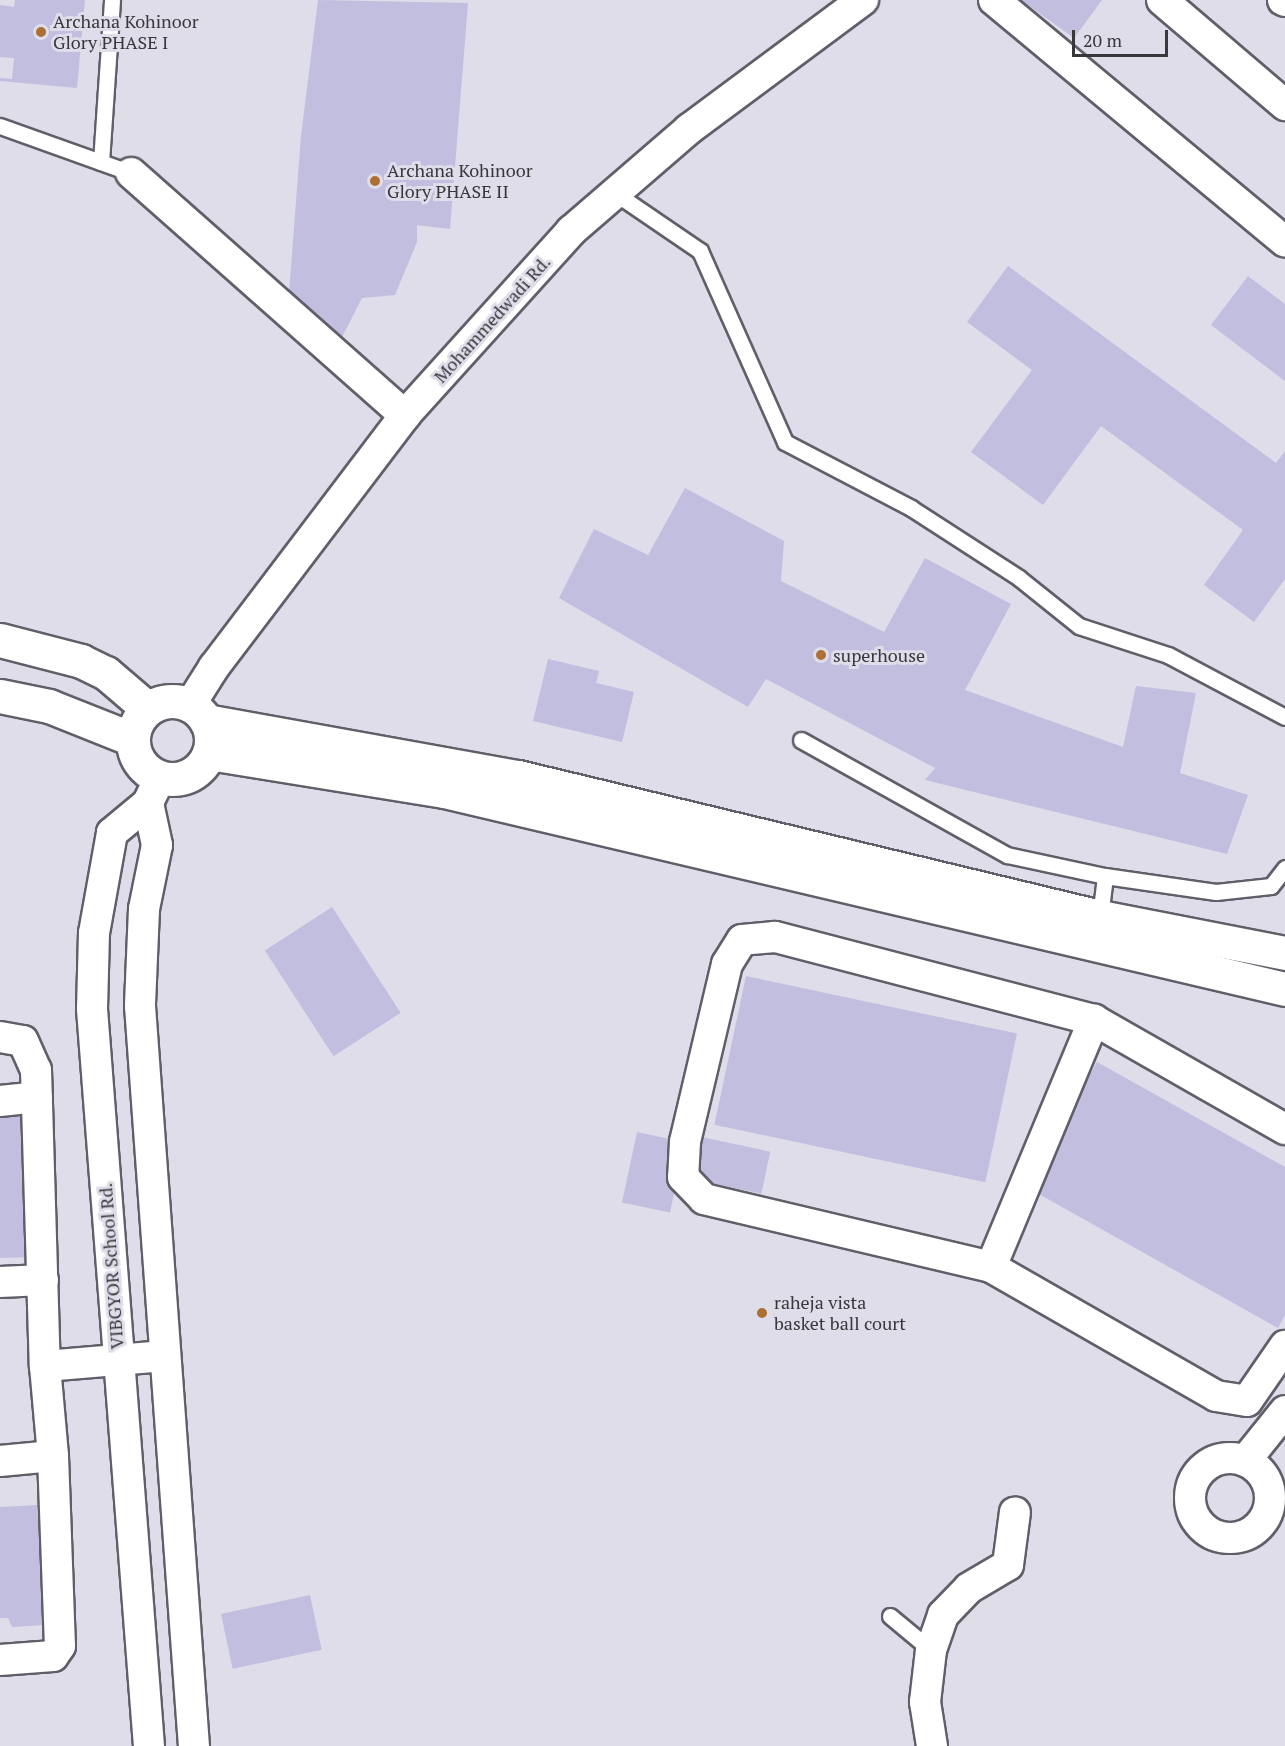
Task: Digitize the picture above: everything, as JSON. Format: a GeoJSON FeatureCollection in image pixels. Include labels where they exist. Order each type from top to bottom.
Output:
{"type":"FeatureCollection","features":[{"type":"Feature","properties":{"kind":"street","name":"Mohammedwadi Rd."},"geometry":{"type":"LineString","coordinates":[[198,713],[214,667],[405,415],[571,231],[688,129],[863,0]]}},
{"type":"Feature","properties":{"kind":"street"},"geometry":{"type":"LineString","coordinates":[[994,0],[1285,242]]}},
{"type":"Feature","properties":{"kind":"street"},"geometry":{"type":"LineString","coordinates":[[1162,0],[1285,105]]}},
{"type":"Feature","properties":{"kind":"street"},"geometry":{"type":"LineString","coordinates":[[131,173],[405,415]]}},
{"type":"Feature","properties":{"kind":"street"},"geometry":{"type":"LineString","coordinates":[[0,640],[81,661],[106,673],[148,709]]}},
{"type":"Feature","properties":{"kind":"street"},"geometry":{"type":"LineString","coordinates":[[0,696],[49,706],[132,739]]}},
{"type":"Feature","properties":{"kind":"street"},"geometry":{"type":"LineString","coordinates":[[194,1746],[140,1006],[144,909],[157,845],[154,790],[132,739],[137,722],[148,709],[161,702],[198,713],[518,777],[1100,917],[1277,952],[1274,986],[444,791],[208,753]]}},
{"type":"Feature","properties":{"kind":"street"},"geometry":{"type":"LineString","coordinates":[[154,790],[183,777],[203,764],[208,753],[198,713]]}},
{"type":"Feature","properties":{"kind":"street","name":"VIBGYOR School Rd."},"geometry":{"type":"LineString","coordinates":[[149,1746],[92,1009],[94,933],[112,833],[154,790]]}},
{"type":"Feature","properties":{"kind":"street"},"geometry":{"type":"LineString","coordinates":[[1285,1129],[1094,1020],[775,937],[742,940],[727,964],[685,1142],[683,1177],[705,1199],[992,1267],[1216,1396],[1247,1401],[1285,1346]]}},
{"type":"Feature","properties":{"kind":"street"},"geometry":{"type":"LineString","coordinates":[[992,1267],[1094,1020]]}},
{"type":"Feature","properties":{"kind":"street"},"geometry":{"type":"LineString","coordinates":[[0,1037],[23,1041],[36,1070],[45,1366],[53,1456],[60,1646],[53,1656],[0,1660]]}},
{"type":"Feature","properties":{"kind":"street"},"geometry":{"type":"LineString","coordinates":[[0,1101],[37,1097]]}},
{"type":"Feature","properties":{"kind":"street"},"geometry":{"type":"LineString","coordinates":[[0,1282],[43,1280]]}},
{"type":"Feature","properties":{"kind":"street"},"geometry":{"type":"LineString","coordinates":[[45,1366],[165,1356]]}},
{"type":"Feature","properties":{"kind":"street"},"geometry":{"type":"LineString","coordinates":[[1245,1461],[1285,1411]]}},
{"type":"Feature","properties":{"kind":"street"},"geometry":{"type":"LineString","coordinates":[[0,1461],[53,1456]]}},
{"type":"Feature","properties":{"kind":"street"},"geometry":{"type":"LineString","coordinates":[[1225,1458],[1245,1461],[1256,1467],[1268,1487],[1274,1528],[1226,1538],[1201,1527],[1193,1516],[1190,1488],[1206,1465],[1225,1458]]}},
{"type":"Feature","properties":{"kind":"street"},"geometry":{"type":"LineString","coordinates":[[932,1746],[926,1702],[931,1650],[943,1615],[969,1588],[1008,1565],[1015,1512]]}},
{"type":"Feature","properties":{"kind":"lane"},"geometry":{"type":"LineString","coordinates":[[101,162],[112,0]]}},
{"type":"Feature","properties":{"kind":"lane"},"geometry":{"type":"LineString","coordinates":[[0,126],[131,173]]}},
{"type":"Feature","properties":{"kind":"lane"},"geometry":{"type":"LineString","coordinates":[[615,193],[700,251],[785,442],[911,508],[1019,578],[1079,626],[1168,655],[1285,717]]}},
{"type":"Feature","properties":{"kind":"lane"},"geometry":{"type":"LineString","coordinates":[[801,740],[1007,855],[1105,876],[1216,892],[1271,886],[1285,868]]}},
{"type":"Feature","properties":{"kind":"lane"},"geometry":{"type":"LineString","coordinates":[[1100,917],[1105,876]]}},
{"type":"Feature","properties":{"kind":"lane"},"geometry":{"type":"LineString","coordinates":[[890,1616],[931,1650]]}},
{"type":"Feature","properties":{"kind":"building","name":"Archana Kohinoor Glory PHASE I"},"geometry":{"type":"Polygon","coordinates":[[[15,0],[85,0],[77,88],[0,81],[0,78],[12,79],[14,58],[0,57],[0,5],[14,7],[15,0]]]}},
{"type":"Feature","properties":{"kind":"building","name":"Archana Kohinoor Glory PHASE II"},"geometry":{"type":"Polygon","coordinates":[[[318,0],[468,3],[450,229],[417,225],[417,242],[395,295],[362,298],[340,341],[289,293],[301,136],[318,0]]]}},
{"type":"Feature","properties":{"kind":"building"},"geometry":{"type":"Polygon","coordinates":[[[1021,0],[1102,0],[1074,38],[1021,0]]]}},
{"type":"Feature","properties":{"kind":"building"},"geometry":{"type":"Polygon","coordinates":[[[1008,266],[1276,463],[1285,451],[1285,579],[1254,622],[1204,585],[1243,530],[1101,426],[1043,505],[971,452],[1032,370],[967,322],[1008,266]]]}},
{"type":"Feature","properties":{"kind":"building"},"geometry":{"type":"Polygon","coordinates":[[[1248,276],[1285,304],[1285,381],[1211,325],[1248,276]]]}},
{"type":"Feature","properties":{"kind":"building","name":"superhouse"},"geometry":{"type":"Polygon","coordinates":[[[685,488],[784,541],[781,581],[884,632],[925,558],[1011,604],[965,690],[1123,747],[1136,686],[1196,693],[1180,773],[1248,795],[1227,854],[925,780],[935,768],[766,679],[748,707],[559,598],[594,529],[648,555],[685,488]]]}},
{"type":"Feature","properties":{"kind":"building"},"geometry":{"type":"Polygon","coordinates":[[[548,659],[599,671],[596,683],[634,692],[622,742],[533,721],[548,659]]]}},
{"type":"Feature","properties":{"kind":"building"},"geometry":{"type":"Polygon","coordinates":[[[332,907],[401,1013],[334,1056],[265,951],[332,907]]]}},
{"type":"Feature","properties":{"kind":"building"},"geometry":{"type":"Polygon","coordinates":[[[746,976],[1017,1034],[985,1182],[714,1125],[746,976]]]}},
{"type":"Feature","properties":{"kind":"building"},"geometry":{"type":"Polygon","coordinates":[[[1097,1062],[1285,1167],[1285,1315],[1278,1328],[1028,1188],[1097,1062]]]}},
{"type":"Feature","properties":{"kind":"building"},"geometry":{"type":"Polygon","coordinates":[[[0,1116],[21,1116],[31,1257],[0,1258],[0,1116]]]}},
{"type":"Feature","properties":{"kind":"building"},"geometry":{"type":"Polygon","coordinates":[[[637,1132],[685,1142],[670,1213],[622,1202],[637,1132]]]}},
{"type":"Feature","properties":{"kind":"building"},"geometry":{"type":"Polygon","coordinates":[[[692,1135],[770,1152],[761,1194],[683,1177],[692,1135]]]}},
{"type":"Feature","properties":{"kind":"building"},"geometry":{"type":"Polygon","coordinates":[[[39,1505],[45,1625],[12,1627],[8,1618],[0,1618],[0,1507],[39,1505]]]}},
{"type":"Feature","properties":{"kind":"building"},"geometry":{"type":"Polygon","coordinates":[[[310,1595],[322,1650],[233,1669],[221,1614],[310,1595]]]}},
{"type":"Feature","properties":{"kind":"place","name":"Archana Kohinoor Glory PHASE I"},"geometry":{"type":"Point","coordinates":[41,32]}},
{"type":"Feature","properties":{"kind":"place","name":"Archana Kohinoor Glory PHASE II"},"geometry":{"type":"Point","coordinates":[375,181]}},
{"type":"Feature","properties":{"kind":"place","name":"superhouse"},"geometry":{"type":"Point","coordinates":[821,655]}},
{"type":"Feature","properties":{"kind":"place","name":"raheja vista basket ball court"},"geometry":{"type":"Point","coordinates":[762,1313]}}]}
